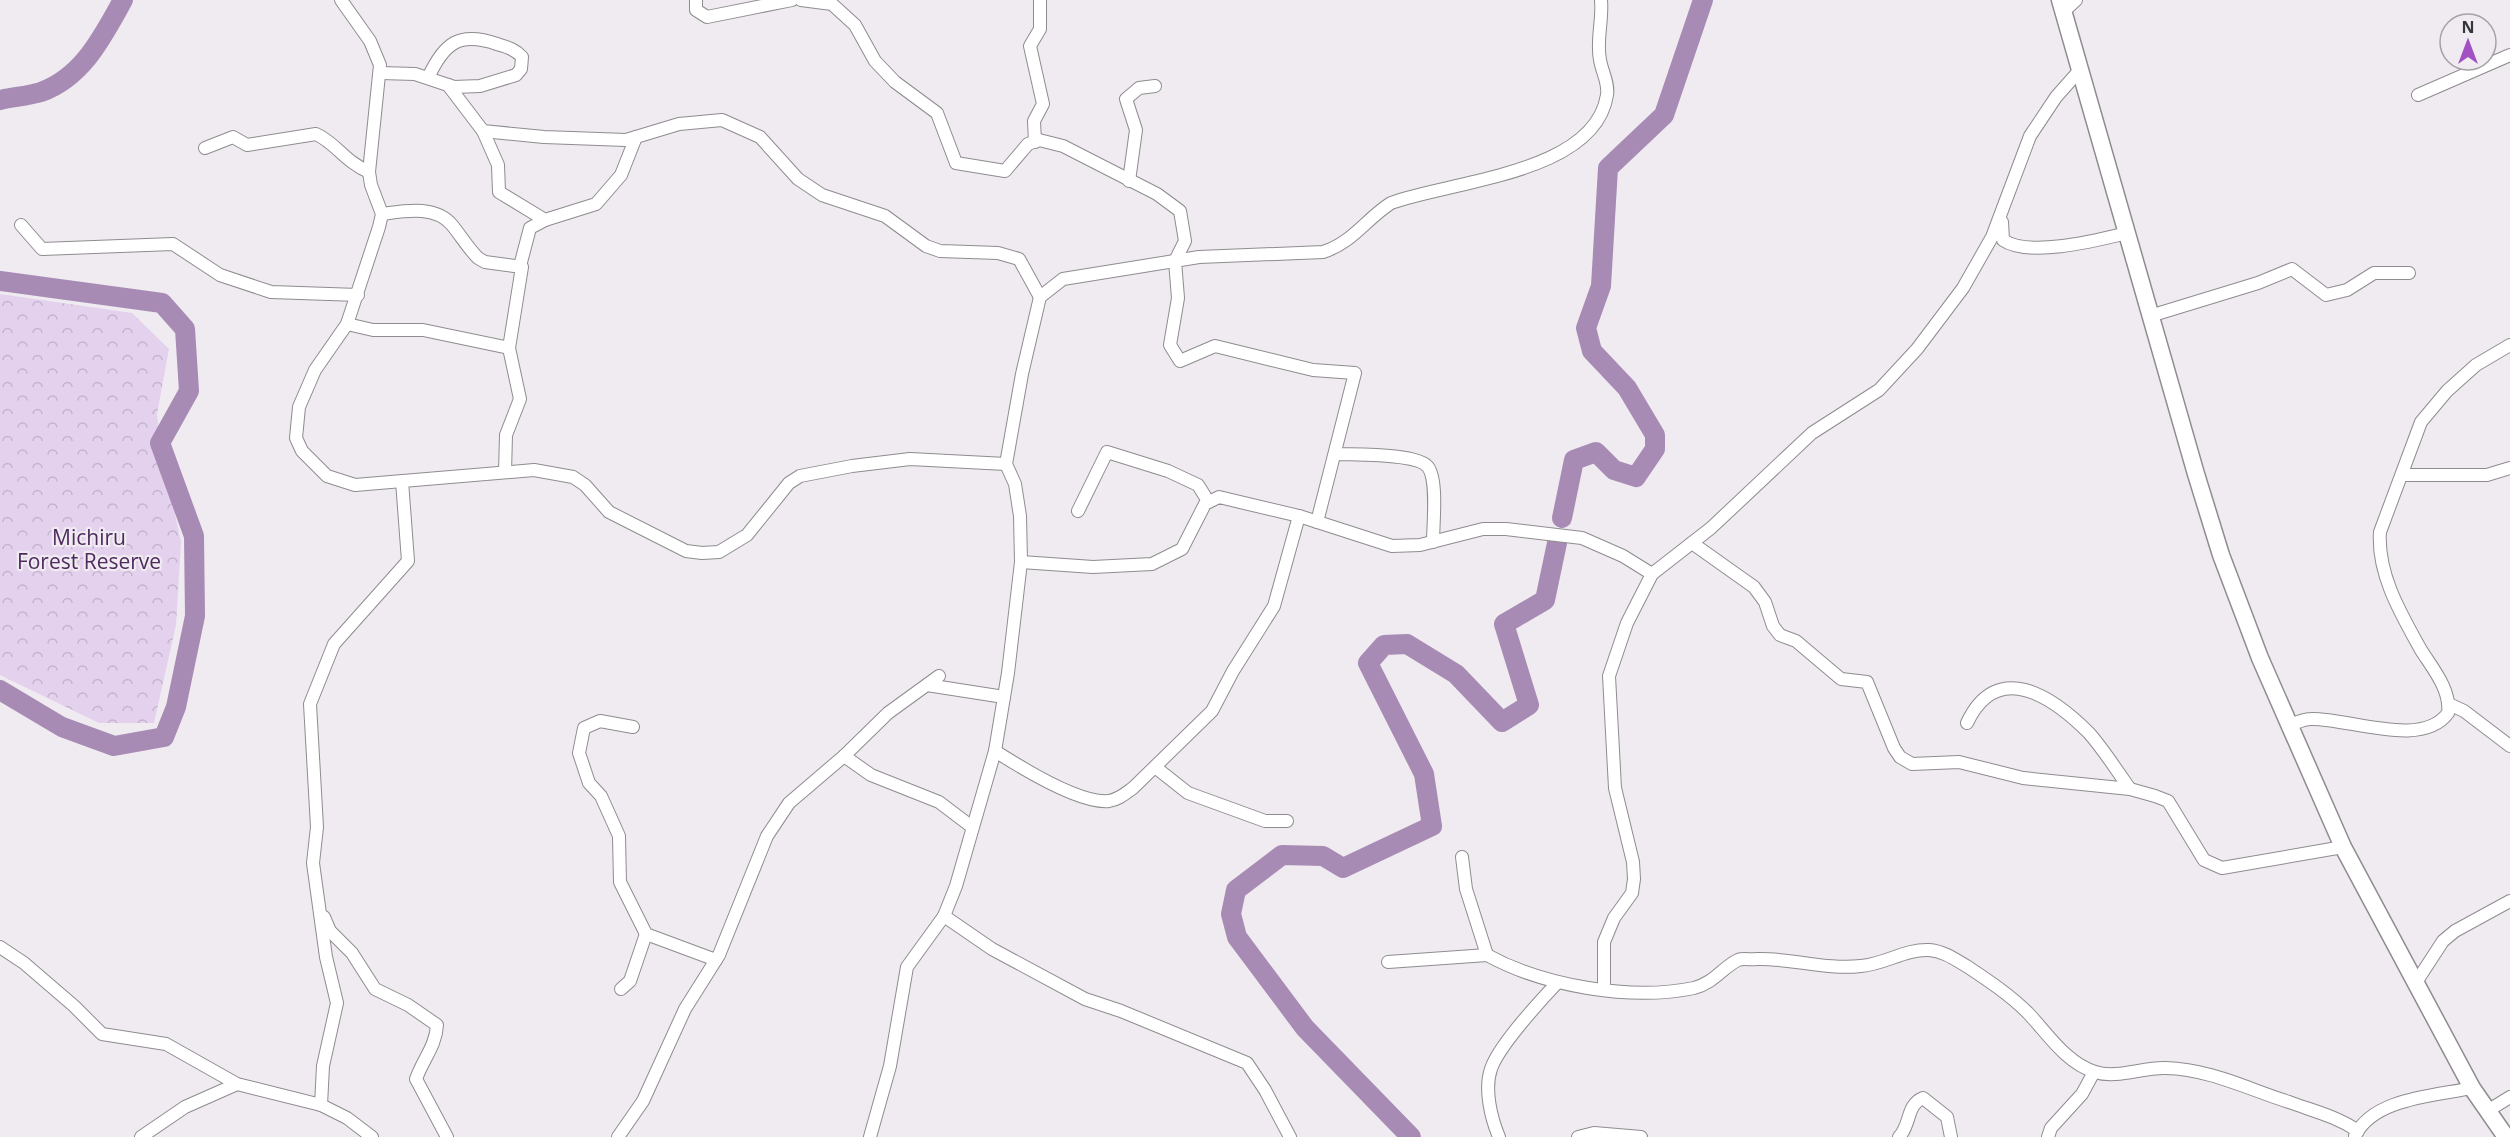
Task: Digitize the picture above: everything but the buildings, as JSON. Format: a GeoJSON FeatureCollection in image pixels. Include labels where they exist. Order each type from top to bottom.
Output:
{"type":"FeatureCollection","features":[{"type":"Feature","properties":{"kind":"main road"},"geometry":{"type":"LineString","coordinates":[[2062,6],[2221,555],[2289,725],[2343,847],[2472,1088],[2506,1137]]}},
{"type":"Feature","properties":{"kind":"street"},"geometry":{"type":"LineString","coordinates":[[341,0],[370,41],[381,73],[369,172],[371,185],[382,214],[347,324],[315,370],[295,423],[296,438],[302,452],[327,476],[355,485],[534,470],[573,477],[585,485],[609,512],[686,551],[702,553],[719,552],[747,535],[789,483],[800,476],[852,466],[910,459],[1006,464]]}},
{"type":"Feature","properties":{"kind":"street"},"geometry":{"type":"LineString","coordinates":[[696,0],[696,10],[706,17],[792,0]]}},
{"type":"Feature","properties":{"kind":"street"},"geometry":{"type":"LineString","coordinates":[[801,0],[832,4],[855,25],[875,61],[895,82],[938,113],[956,163],[1005,171],[1028,144],[1035,142],[1063,147],[1157,194],[1180,212],[1185,241],[1175,261],[1178,298],[1170,345],[1180,362],[1215,346],[1313,370],[1355,373],[1317,522]]}},
{"type":"Feature","properties":{"kind":"street"},"geometry":{"type":"LineString","coordinates":[[1035,142],[1034,122],[1043,104],[1030,46],[1040,29],[1040,0]]}},
{"type":"Feature","properties":{"kind":"street"},"geometry":{"type":"LineString","coordinates":[[870,1137],[890,1066],[907,967],[944,916],[956,886],[995,751],[1021,562],[1020,516],[1015,484],[1006,464],[1022,374],[1040,297],[1063,279],[1198,256],[1323,252],[1340,247],[1376,213],[1391,203],[1541,163],[1571,147],[1600,114],[1607,93],[1599,53],[1601,0]]}},
{"type":"Feature","properties":{"kind":"street"},"geometry":{"type":"LineString","coordinates":[[2062,6],[2076,0]]}},
{"type":"Feature","properties":{"kind":"street"},"geometry":{"type":"LineString","coordinates":[[381,73],[415,74],[448,85],[465,88],[516,75],[521,69],[522,57],[517,51],[504,46],[479,38],[466,37],[446,49],[435,62],[428,78]]}},
{"type":"Feature","properties":{"kind":"street"},"geometry":{"type":"LineString","coordinates":[[2418,94],[2510,55]]}},
{"type":"Feature","properties":{"kind":"street"},"geometry":{"type":"LineString","coordinates":[[1604,990],[1604,942],[1614,918],[1632,893],[1634,879],[1633,862],[1615,788],[1609,676],[1627,623],[1652,574],[1692,543],[1812,433],[1860,404],[1895,375],[1963,288],[1992,237],[2030,136],[2056,97],[2079,71]]}},
{"type":"Feature","properties":{"kind":"street"},"geometry":{"type":"LineString","coordinates":[[448,85],[483,131],[498,165],[499,192],[545,220]]}},
{"type":"Feature","properties":{"kind":"street"},"geometry":{"type":"LineString","coordinates":[[1129,181],[1136,130],[1126,99],[1139,88],[1155,86]]}},
{"type":"Feature","properties":{"kind":"street"},"geometry":{"type":"LineString","coordinates":[[483,131],[544,137],[626,140],[679,124],[722,120],[760,137],[798,179],[822,195],[885,216],[926,246],[940,251],[999,253],[1019,259],[1040,297]]}},
{"type":"Feature","properties":{"kind":"street"},"geometry":{"type":"LineString","coordinates":[[205,148],[233,137],[247,145],[316,134],[327,139],[353,165],[369,172]]}},
{"type":"Feature","properties":{"kind":"street"},"geometry":{"type":"LineString","coordinates":[[505,472],[506,435],[519,407],[520,399],[509,348],[522,269],[520,266],[531,228],[545,220],[596,204],[621,175],[636,137]]}},
{"type":"Feature","properties":{"kind":"street"},"geometry":{"type":"LineString","coordinates":[[2005,206],[2001,233],[2003,240],[2009,244],[2043,246],[2095,240],[2127,233]]}},
{"type":"Feature","properties":{"kind":"street"},"geometry":{"type":"LineString","coordinates":[[382,214],[406,211],[438,214],[446,218],[478,258],[485,262],[520,266]]}},
{"type":"Feature","properties":{"kind":"street"},"geometry":{"type":"LineString","coordinates":[[21,225],[42,249],[173,244],[220,275],[271,292],[358,295]]}},
{"type":"Feature","properties":{"kind":"street"},"geometry":{"type":"LineString","coordinates":[[2150,316],[2247,287],[2292,269],[2326,295],[2347,290],[2374,273],[2409,273]]}},
{"type":"Feature","properties":{"kind":"street"},"geometry":{"type":"LineString","coordinates":[[347,324],[373,330],[423,330],[509,348]]}},
{"type":"Feature","properties":{"kind":"street"},"geometry":{"type":"LineString","coordinates":[[2289,725],[2314,718],[2351,726],[2422,730],[2443,720],[2448,713],[2447,692],[2397,602],[2382,567],[2379,550],[2380,532],[2403,475],[2414,435],[2433,407],[2447,390],[2476,365],[2510,345]]}},
{"type":"Feature","properties":{"kind":"street"},"geometry":{"type":"LineString","coordinates":[[1078,511],[1107,452],[1168,471],[1198,485],[1208,501]]}},
{"type":"Feature","properties":{"kind":"street"},"geometry":{"type":"LineString","coordinates":[[1336,454],[1413,459],[1427,466],[1433,479],[1433,542]]}},
{"type":"Feature","properties":{"kind":"street"},"geometry":{"type":"LineString","coordinates":[[2403,475],[2487,475],[2510,468]]}},
{"type":"Feature","properties":{"kind":"street"},"geometry":{"type":"LineString","coordinates":[[321,1105],[323,1066],[337,1004],[326,957],[313,863],[317,827],[310,704],[333,644],[408,561],[402,481]]}},
{"type":"Feature","properties":{"kind":"street"},"geometry":{"type":"LineString","coordinates":[[1021,562],[1093,567],[1152,564],[1182,549],[1208,501],[1219,497],[1299,516],[1392,546],[1433,542],[1483,529],[1506,529],[1582,538],[1623,556],[1652,574]]}},
{"type":"Feature","properties":{"kind":"street"},"geometry":{"type":"LineString","coordinates":[[995,751],[1025,770],[1075,794],[1108,801],[1120,798],[1212,711],[1233,671],[1260,632],[1274,606],[1299,516]]}},
{"type":"Feature","properties":{"kind":"street"},"geometry":{"type":"LineString","coordinates":[[1692,543],[1754,587],[1765,602],[1773,626],[1780,635],[1796,641],[1841,679],[1867,682],[1894,748],[1900,757],[1912,764],[1959,762],[2023,778],[2130,789],[2169,801],[2204,860],[2214,867],[2222,868],[2343,847]]}},
{"type":"Feature","properties":{"kind":"street"},"geometry":{"type":"LineString","coordinates":[[618,1137],[643,1101],[685,1009],[716,960],[767,836],[789,803],[844,756],[871,728],[939,676]]}},
{"type":"Feature","properties":{"kind":"street"},"geometry":{"type":"LineString","coordinates":[[927,685],[1004,697]]}},
{"type":"Feature","properties":{"kind":"street"},"geometry":{"type":"LineString","coordinates":[[1967,723],[1974,709],[1985,696],[2001,688],[2016,687],[2031,691],[2063,711],[2090,734],[2130,789]]}},
{"type":"Feature","properties":{"kind":"street"},"geometry":{"type":"LineString","coordinates":[[2449,704],[2464,711],[2510,746]]}},
{"type":"Feature","properties":{"kind":"street"},"geometry":{"type":"LineString","coordinates":[[633,727],[600,721],[584,728],[579,753],[589,783],[601,796],[619,836],[620,882],[646,934],[716,960]]}},
{"type":"Feature","properties":{"kind":"street"},"geometry":{"type":"LineString","coordinates":[[844,756],[871,775],[939,802],[972,827]]}},
{"type":"Feature","properties":{"kind":"street"},"geometry":{"type":"LineString","coordinates":[[1155,767],[1188,793],[1265,821],[1287,821]]}},
{"type":"Feature","properties":{"kind":"street"},"geometry":{"type":"LineString","coordinates":[[1462,857],[1466,889],[1487,955]]}},
{"type":"Feature","properties":{"kind":"street"},"geometry":{"type":"LineString","coordinates":[[2415,984],[2443,940],[2454,931],[2510,901]]}},
{"type":"Feature","properties":{"kind":"street"},"geometry":{"type":"LineString","coordinates":[[318,906],[330,931],[352,952],[375,989],[408,1005],[437,1025],[436,1042],[423,1060],[416,1079],[447,1137]]}},
{"type":"Feature","properties":{"kind":"street"},"geometry":{"type":"LineString","coordinates":[[944,916],[992,949],[1085,999],[1121,1011],[1247,1063],[1265,1090],[1290,1137]]}},
{"type":"Feature","properties":{"kind":"street"},"geometry":{"type":"LineString","coordinates":[[621,989],[630,981],[646,934]]}},
{"type":"Feature","properties":{"kind":"street"},"geometry":{"type":"LineString","coordinates":[[0,947],[33,970],[102,1034],[166,1044],[237,1084],[321,1105],[347,1118],[372,1137]]}},
{"type":"Feature","properties":{"kind":"street"},"geometry":{"type":"LineString","coordinates":[[1388,962],[1487,955],[1512,969],[1557,983],[1604,990],[1657,992],[1696,987],[1719,976],[1738,960],[1780,958],[1860,966],[1887,961],[1911,951],[1930,950],[1953,958],[1995,985],[2028,1013],[2067,1056],[2094,1072],[2114,1073],[2166,1068],[2221,1077],[2340,1118],[2357,1134],[2371,1116],[2390,1106],[2472,1088]]}},
{"type":"Feature","properties":{"kind":"street"},"geometry":{"type":"LineString","coordinates":[[1499,1137],[1488,1091],[1491,1068],[1511,1038],[1557,983]]}},
{"type":"Feature","properties":{"kind":"street"},"geometry":{"type":"LineString","coordinates":[[2048,1137],[2052,1128],[2082,1094],[2094,1072]]}},
{"type":"Feature","properties":{"kind":"street"},"geometry":{"type":"LineString","coordinates":[[141,1137],[185,1107],[237,1084]]}},
{"type":"Feature","properties":{"kind":"street"},"geometry":{"type":"LineString","coordinates":[[2489,1110],[2510,1097]]}},
{"type":"Feature","properties":{"kind":"street"},"geometry":{"type":"LineString","coordinates":[[1899,1137],[1906,1129],[1909,1112],[1915,1103],[1923,1098],[1947,1117],[1951,1137]]}},
{"type":"Feature","properties":{"kind":"street"},"geometry":{"type":"LineString","coordinates":[[1578,1137],[1594,1133],[1641,1137]]}},
{"type":"Feature","properties":{"kind":"green space","name":"Michiru Forest Reserve"},"geometry":{"type":"Polygon","coordinates":[[[0,294],[132,313],[169,349],[157,414],[160,443],[181,542],[176,625],[154,723],[99,723],[0,675],[0,294]]]}},
{"type":"Feature","properties":{"kind":"waterway"},"geometry":{"type":"LineString","coordinates":[[0,100],[41,92],[69,76],[90,54],[123,0]]}},
{"type":"Feature","properties":{"kind":"waterway"},"geometry":{"type":"LineString","coordinates":[[1562,518],[1574,460],[1596,452],[1614,470],[1636,477],[1655,449],[1655,435],[1627,388],[1592,351],[1586,328],[1601,286],[1608,168],[1664,115],[1703,0]]}},
{"type":"Feature","properties":{"kind":"waterway"},"geometry":{"type":"LineString","coordinates":[[0,281],[162,303],[185,329],[189,391],[160,443],[194,536],[195,616],[176,707],[164,737],[114,746],[62,727],[0,690]]}},
{"type":"Feature","properties":{"kind":"waterway"},"geometry":{"type":"LineString","coordinates":[[1411,1137],[1305,1028],[1237,937],[1231,914],[1236,890],[1282,855],[1323,856],[1343,868],[1432,826],[1424,774],[1368,663],[1384,645],[1407,644],[1456,674],[1502,722],[1529,705],[1504,624],[1545,600],[1557,543]]}}]}
